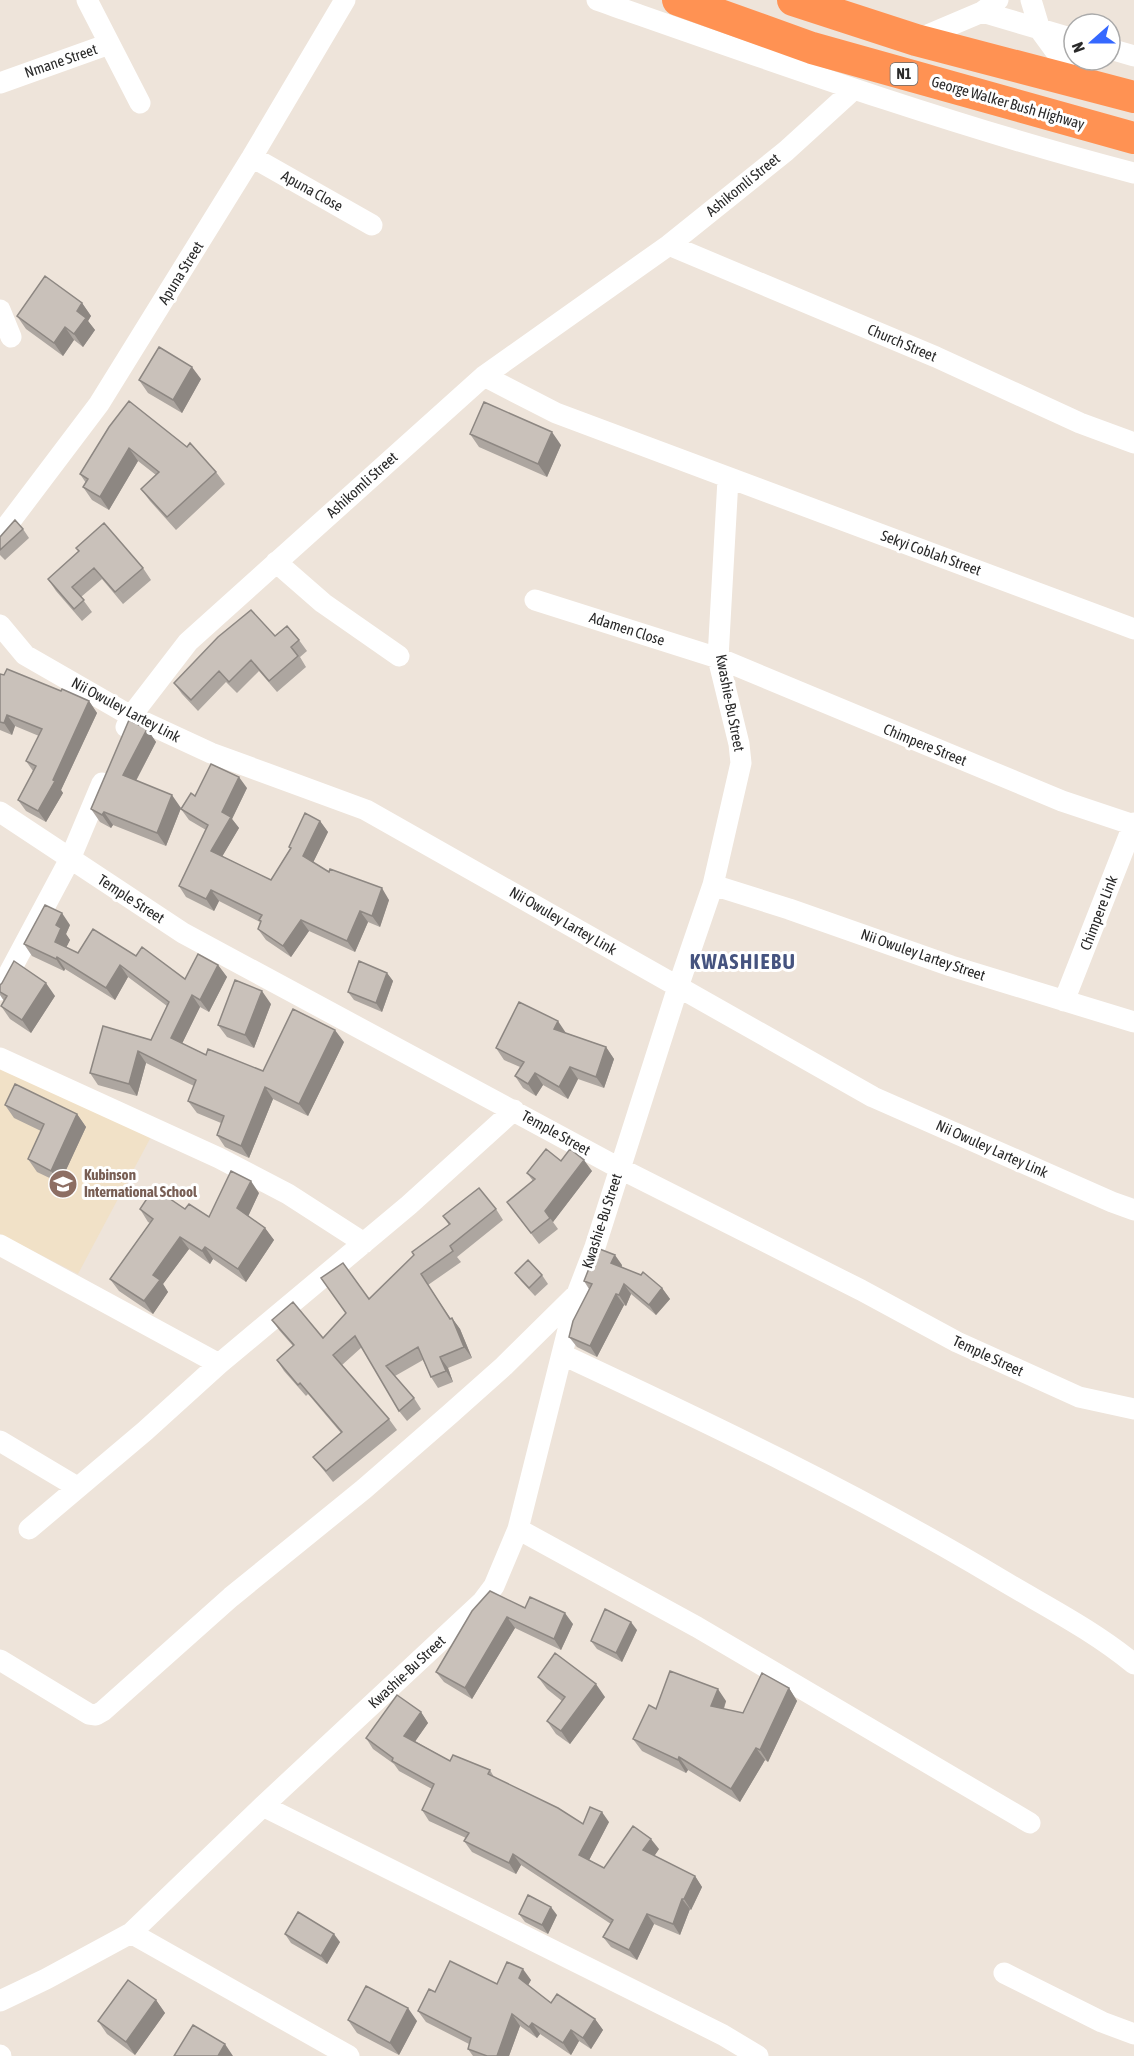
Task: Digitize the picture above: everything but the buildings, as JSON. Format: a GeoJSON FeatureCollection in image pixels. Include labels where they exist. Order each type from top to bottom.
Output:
{"type":"FeatureCollection","features":[{"type":"Feature","properties":{"kind":"highway","name":"George Walker Bush Highway"},"geometry":{"type":"LineString","coordinates":[[678,0],[812,48],[1134,138]]}},
{"type":"Feature","properties":{"kind":"highway","name":"N1"},"geometry":{"type":"LineString","coordinates":[[793,0],[916,40],[1134,97]]}},
{"type":"Feature","properties":{"kind":"street","name":"Nmane Street"},"geometry":{"type":"LineString","coordinates":[[0,82],[109,44],[87,0]]}},
{"type":"Feature","properties":{"kind":"street","name":"Apuna Street"},"geometry":{"type":"LineString","coordinates":[[0,534],[99,404],[252,158],[345,0]]}},
{"type":"Feature","properties":{"kind":"street"},"geometry":{"type":"LineString","coordinates":[[597,0],[853,90],[1083,160],[1134,173]]}},
{"type":"Feature","properties":{"kind":"street"},"geometry":{"type":"LineString","coordinates":[[1031,0],[1040,30],[1078,82]]}},
{"type":"Feature","properties":{"kind":"street"},"geometry":{"type":"LineString","coordinates":[[916,40],[990,6],[1040,30],[1062,36]]}},
{"type":"Feature","properties":{"kind":"street"},"geometry":{"type":"LineString","coordinates":[[109,44],[140,103]]}},
{"type":"Feature","properties":{"kind":"street","name":"Ashikomli Street"},"geometry":{"type":"LineString","coordinates":[[0,990],[70,859],[131,716],[188,642],[484,376],[669,245],[786,151],[853,90]]}},
{"type":"Feature","properties":{"kind":"street","name":"Apuna Close"},"geometry":{"type":"LineString","coordinates":[[252,158],[372,225]]}},
{"type":"Feature","properties":{"kind":"street","name":"Church Street"},"geometry":{"type":"LineString","coordinates":[[669,245],[936,357],[1080,423],[1134,444]]}},
{"type":"Feature","properties":{"kind":"street"},"geometry":{"type":"LineString","coordinates":[[0,310],[11,338]]}},
{"type":"Feature","properties":{"kind":"street"},"geometry":{"type":"LineString","coordinates":[[484,376],[556,413],[728,479]]}},
{"type":"Feature","properties":{"kind":"street","name":"Sekyi Coblah Street"},"geometry":{"type":"LineString","coordinates":[[728,479],[1134,629]]}},
{"type":"Feature","properties":{"kind":"street","name":"Kwashie-Bu Street"},"geometry":{"type":"LineString","coordinates":[[0,2001],[131,1933],[263,1806],[482,1602],[494,1586],[518,1529],[577,1294],[595,1247],[713,885],[741,763],[739,744],[718,658],[728,479]]}},
{"type":"Feature","properties":{"kind":"street"},"geometry":{"type":"LineString","coordinates":[[276,562],[323,603],[399,656]]}},
{"type":"Feature","properties":{"kind":"street","name":"Adamen Close"},"geometry":{"type":"LineString","coordinates":[[535,600],[718,658]]}},
{"type":"Feature","properties":{"kind":"street","name":"Nii Owuley Lartey Link"},"geometry":{"type":"LineString","coordinates":[[0,625],[25,655],[131,716],[211,753],[366,810],[873,1097],[1134,1210]]}},
{"type":"Feature","properties":{"kind":"street","name":"Chimpere Street"},"geometry":{"type":"LineString","coordinates":[[718,658],[1062,801],[1134,824]]}},
{"type":"Feature","properties":{"kind":"street","name":"Temple Street"},"geometry":{"type":"LineString","coordinates":[[0,812],[183,933],[619,1168],[861,1290],[957,1342],[1078,1397],[1134,1409]]}},
{"type":"Feature","properties":{"kind":"street","name":"Chimpere Link"},"geometry":{"type":"LineString","coordinates":[[1065,1001],[1134,824]]}},
{"type":"Feature","properties":{"kind":"street","name":"Nii Owuley Lartey Street"},"geometry":{"type":"LineString","coordinates":[[713,885],[951,966],[1134,1022]]}},
{"type":"Feature","properties":{"kind":"street"},"geometry":{"type":"LineString","coordinates":[[0,1058],[219,1158],[288,1194],[364,1243]]}},
{"type":"Feature","properties":{"kind":"street"},"geometry":{"type":"LineString","coordinates":[[29,1529],[145,1431],[219,1364],[364,1243],[514,1110]]}},
{"type":"Feature","properties":{"kind":"street"},"geometry":{"type":"LineString","coordinates":[[0,1245],[219,1364]]}},
{"type":"Feature","properties":{"kind":"street"},"geometry":{"type":"LineString","coordinates":[[0,1660],[89,1714],[96,1715],[103,1711],[231,1597],[364,1489],[449,1415],[504,1366],[577,1294]]}},
{"type":"Feature","properties":{"kind":"street"},"geometry":{"type":"LineString","coordinates":[[563,1355],[688,1413],[944,1545],[1102,1640],[1134,1664]]}},
{"type":"Feature","properties":{"kind":"street"},"geometry":{"type":"LineString","coordinates":[[0,1441],[77,1487]]}},
{"type":"Feature","properties":{"kind":"street"},"geometry":{"type":"LineString","coordinates":[[518,1529],[697,1627],[1030,1823]]}},
{"type":"Feature","properties":{"kind":"street"},"geometry":{"type":"LineString","coordinates":[[263,1806],[723,2035],[758,2056]]}},
{"type":"Feature","properties":{"kind":"street"},"geometry":{"type":"LineString","coordinates":[[131,1933],[349,2056]]}},
{"type":"Feature","properties":{"kind":"street"},"geometry":{"type":"LineString","coordinates":[[1004,1973],[1102,2022],[1134,2034]]}},
{"type":"Feature","properties":{"kind":"shaded area","name":"Kubinson International School"},"geometry":{"type":"Polygon","coordinates":[[[0,1068],[152,1135],[78,1274],[0,1234],[0,1068]]]}},
{"type":"Feature","properties":{"kind":"place","name":"Kubinson International School"},"geometry":{"type":"Point","coordinates":[63,1184]}},
{"type":"Feature","properties":{"kind":"district","name":"KWASHIEBU"},"geometry":{"type":"Point","coordinates":[743,962]}}]}
